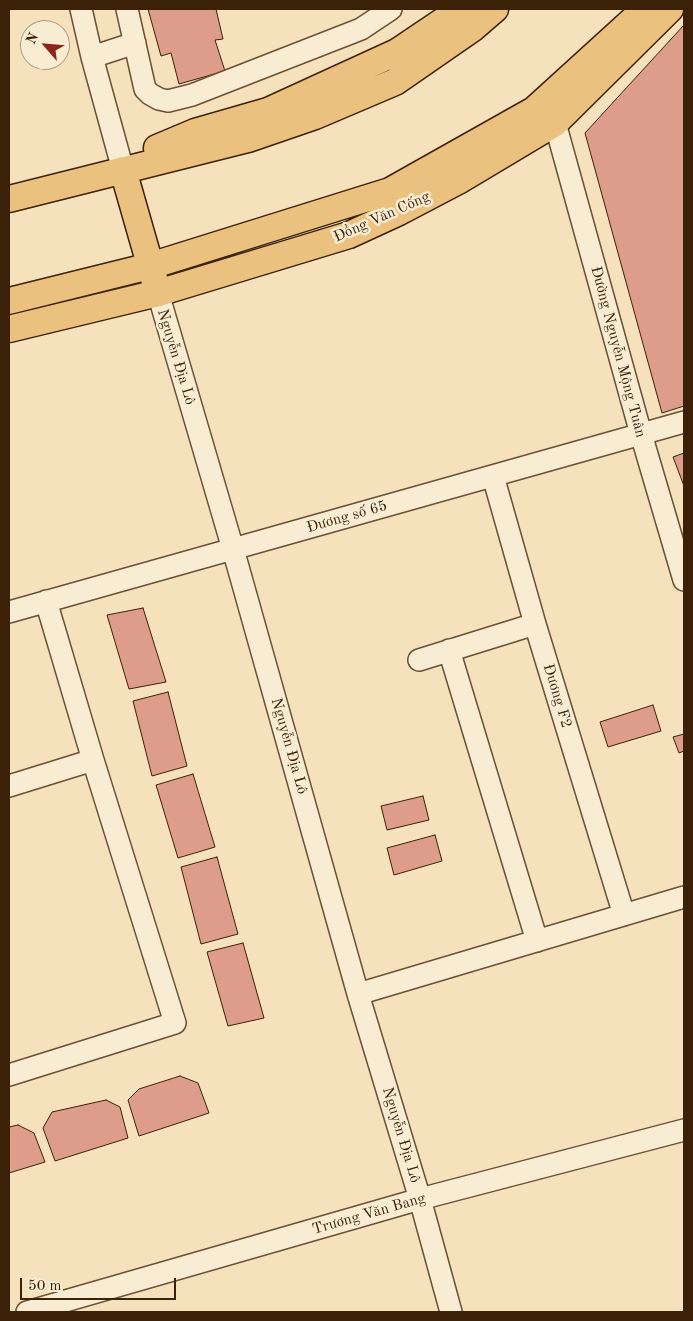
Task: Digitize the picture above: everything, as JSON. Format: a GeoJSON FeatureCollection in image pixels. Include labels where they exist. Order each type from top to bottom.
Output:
{"type":"FeatureCollection","features":[{"type":"Feature","properties":{"kind":"main road"},"geometry":{"type":"LineString","coordinates":[[123,170],[145,154],[161,146],[195,132],[268,111],[397,52],[461,9]]}},
{"type":"Feature","properties":{"kind":"main road"},"geometry":{"type":"LineString","coordinates":[[9,199],[248,139],[315,116],[395,82],[473,28],[495,9]]}},
{"type":"Feature","properties":{"kind":"main road","name":"Đồng Văn Cống"},"geometry":{"type":"LineString","coordinates":[[9,301],[150,266],[390,191],[534,110],[645,9]]}},
{"type":"Feature","properties":{"kind":"main road","name":"Đồng Văn Cống"},"geometry":{"type":"LineString","coordinates":[[9,328],[158,293],[349,235],[399,212],[458,181],[556,123],[670,9]]}},
{"type":"Feature","properties":{"kind":"main road"},"geometry":{"type":"LineString","coordinates":[[123,170],[158,293]]}},
{"type":"Feature","properties":{"kind":"street"},"geometry":{"type":"LineString","coordinates":[[80,9],[123,170]]}},
{"type":"Feature","properties":{"kind":"street"},"geometry":{"type":"LineString","coordinates":[[127,9],[145,89],[159,99],[168,101],[192,95],[361,29],[391,9]]}},
{"type":"Feature","properties":{"kind":"street"},"geometry":{"type":"LineString","coordinates":[[92,56],[135,43]]}},
{"type":"Feature","properties":{"kind":"street","name":"Đường Nguyễn Mộng Tuân"},"geometry":{"type":"LineString","coordinates":[[556,123],[641,434],[684,580]]}},
{"type":"Feature","properties":{"kind":"street","name":"Nguyễn Địa Lô"},"geometry":{"type":"LineString","coordinates":[[158,293],[234,549],[358,994],[420,1199],[451,1312]]}},
{"type":"Feature","properties":{"kind":"street","name":"Đương số 65"},"geometry":{"type":"LineString","coordinates":[[9,612],[684,422]]}},
{"type":"Feature","properties":{"kind":"street","name":"Đương F2"},"geometry":{"type":"LineString","coordinates":[[493,476],[535,624],[624,915]]}},
{"type":"Feature","properties":{"kind":"street"},"geometry":{"type":"LineString","coordinates":[[9,1075],[176,1022],[93,760],[46,601]]}},
{"type":"Feature","properties":{"kind":"street"},"geometry":{"type":"LineString","coordinates":[[419,660],[535,624]]}},
{"type":"Feature","properties":{"kind":"street"},"geometry":{"type":"LineString","coordinates":[[449,650],[537,941]]}},
{"type":"Feature","properties":{"kind":"street"},"geometry":{"type":"LineString","coordinates":[[9,786],[93,760]]}},
{"type":"Feature","properties":{"kind":"street"},"geometry":{"type":"LineString","coordinates":[[358,994],[684,898]]}},
{"type":"Feature","properties":{"kind":"street","name":"Trương Văn Bang"},"geometry":{"type":"LineString","coordinates":[[27,1312],[420,1199],[684,1130]]}},
{"type":"Feature","properties":{"kind":"building"},"geometry":{"type":"Polygon","coordinates":[[[148,9],[216,9],[223,39],[215,40],[225,71],[179,84],[171,53],[161,56],[148,9]]]}},
{"type":"Feature","properties":{"kind":"building"},"geometry":{"type":"Polygon","coordinates":[[[684,25],[684,406],[662,413],[585,133],[684,25]]]}},
{"type":"Feature","properties":{"kind":"building"},"geometry":{"type":"Polygon","coordinates":[[[684,453],[684,486],[673,457],[684,453]]]}},
{"type":"Feature","properties":{"kind":"building"},"geometry":{"type":"Polygon","coordinates":[[[143,608],[166,682],[129,689],[107,615],[143,608]]]}},
{"type":"Feature","properties":{"kind":"building"},"geometry":{"type":"Polygon","coordinates":[[[168,692],[187,766],[152,776],[133,701],[168,692]]]}},
{"type":"Feature","properties":{"kind":"building"},"geometry":{"type":"Polygon","coordinates":[[[653,705],[661,731],[608,747],[600,722],[653,705]]]}},
{"type":"Feature","properties":{"kind":"building"},"geometry":{"type":"Polygon","coordinates":[[[684,734],[684,751],[679,753],[673,737],[684,734]]]}},
{"type":"Feature","properties":{"kind":"building"},"geometry":{"type":"Polygon","coordinates":[[[193,774],[215,847],[178,858],[156,785],[193,774]]]}},
{"type":"Feature","properties":{"kind":"building"},"geometry":{"type":"Polygon","coordinates":[[[423,796],[429,820],[387,830],[381,806],[423,796]]]}},
{"type":"Feature","properties":{"kind":"building"},"geometry":{"type":"Polygon","coordinates":[[[435,835],[442,861],[394,875],[387,848],[435,835]]]}},
{"type":"Feature","properties":{"kind":"building"},"geometry":{"type":"Polygon","coordinates":[[[217,857],[238,934],[201,944],[181,867],[217,857]]]}},
{"type":"Feature","properties":{"kind":"building"},"geometry":{"type":"Polygon","coordinates":[[[243,943],[264,1018],[228,1026],[207,952],[243,943]]]}},
{"type":"Feature","properties":{"kind":"building"},"geometry":{"type":"Polygon","coordinates":[[[180,1076],[198,1083],[209,1113],[139,1136],[128,1100],[139,1089],[180,1076]]]}},
{"type":"Feature","properties":{"kind":"building"},"geometry":{"type":"Polygon","coordinates":[[[106,1100],[120,1107],[128,1138],[55,1161],[43,1128],[52,1112],[106,1100]]]}},
{"type":"Feature","properties":{"kind":"building"},"geometry":{"type":"Polygon","coordinates":[[[18,1125],[34,1133],[45,1162],[9,1173],[9,1127],[18,1125]]]}}]}
